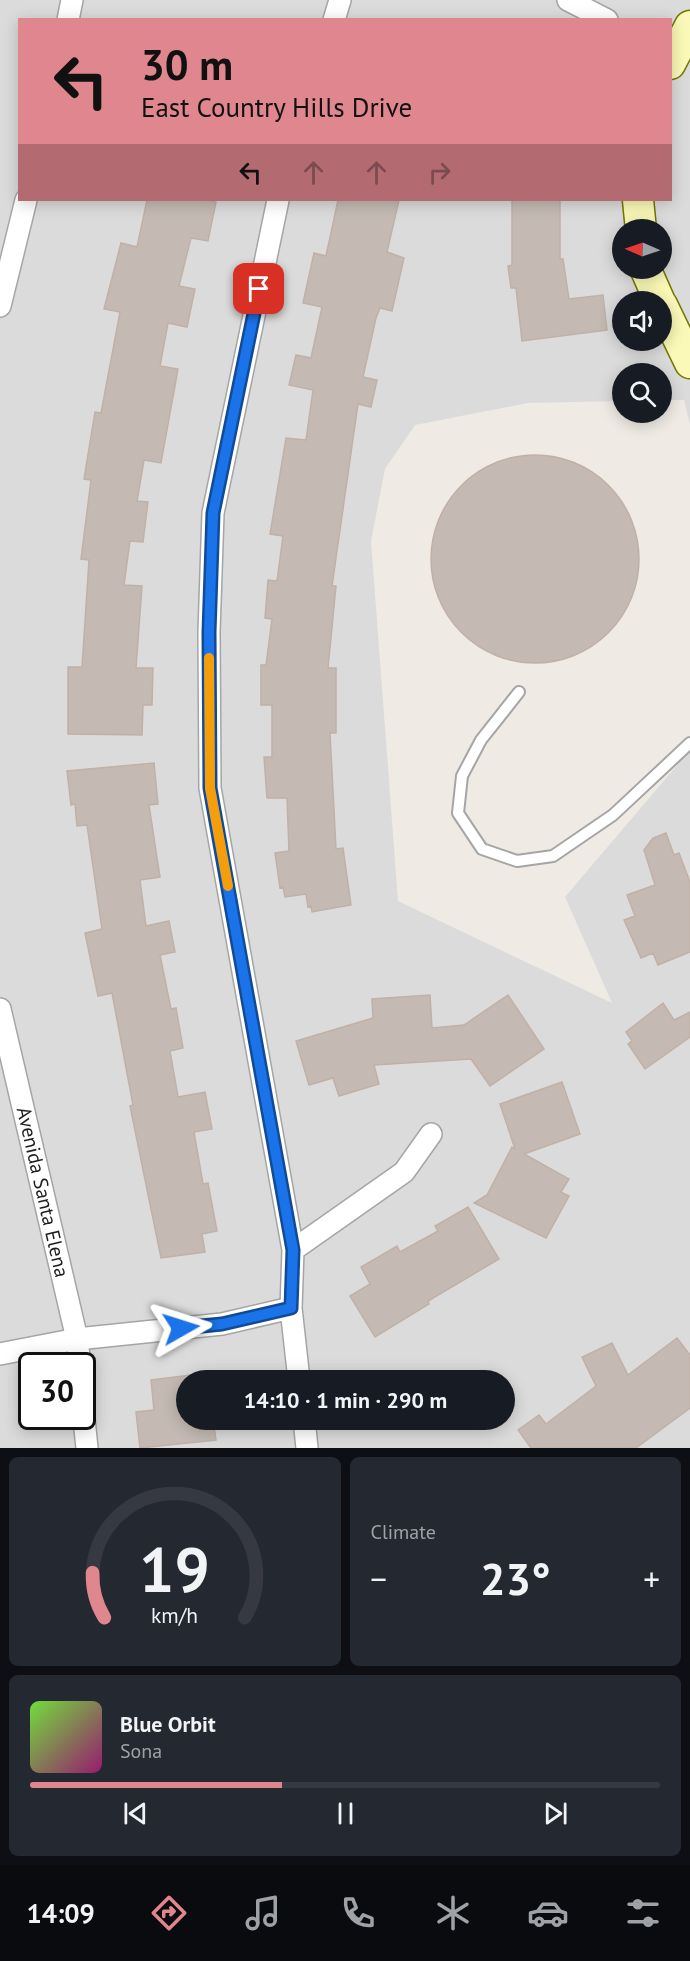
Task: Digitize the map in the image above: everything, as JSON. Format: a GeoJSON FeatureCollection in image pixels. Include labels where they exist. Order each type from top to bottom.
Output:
{"type":"FeatureCollection","features":[{"type":"Feature","properties":{"kind":"street"},"geometry":{"type":"LineString","coordinates":[[68,18],[72,0]]}},
{"type":"Feature","properties":{"kind":"street"},"geometry":{"type":"LineString","coordinates":[[335,18],[340,0]]}},
{"type":"Feature","properties":{"kind":"street"},"geometry":{"type":"LineString","coordinates":[[568,0],[603,18]]}},
{"type":"Feature","properties":{"kind":"street"},"geometry":{"type":"LineString","coordinates":[[672,56],[690,26]]}},
{"type":"Feature","properties":{"kind":"street"},"geometry":{"type":"LineString","coordinates":[[0,306],[26,201]]}},
{"type":"Feature","properties":{"kind":"street"},"geometry":{"type":"LineString","coordinates":[[278,201],[213,513],[209,632],[210,788],[293,1250],[291,1308],[298,1370]]}},
{"type":"Feature","properties":{"kind":"street"},"geometry":{"type":"LineString","coordinates":[[638,201],[640,219]]}},
{"type":"Feature","properties":{"kind":"street"},"geometry":{"type":"LineString","coordinates":[[672,326],[690,363]]}},
{"type":"Feature","properties":{"kind":"street","name":"Avenida Santa Elena"},"geometry":{"type":"LineString","coordinates":[[0,1009],[78,1352]]}},
{"type":"Feature","properties":{"kind":"street"},"geometry":{"type":"LineString","coordinates":[[293,1250],[404,1172],[431,1134]]}},
{"type":"Feature","properties":{"kind":"street"},"geometry":{"type":"LineString","coordinates":[[0,1354],[77,1339],[222,1324],[291,1308]]}},
{"type":"Feature","properties":{"kind":"street"},"geometry":{"type":"LineString","coordinates":[[85,1430],[87,1448]]}},
{"type":"Feature","properties":{"kind":"street"},"geometry":{"type":"LineString","coordinates":[[305,1430],[307,1448]]}},
{"type":"Feature","properties":{"kind":"lane"},"geometry":{"type":"LineString","coordinates":[[519,693],[481,741],[462,776],[458,813],[482,849],[518,861],[553,856],[613,815],[690,742]]}},
{"type":"Feature","properties":{"kind":"shaded area"},"geometry":{"type":"Polygon","coordinates":[[[0,0],[690,0],[690,425],[684,400],[672,400],[672,363],[612,363],[612,401],[528,403],[415,425],[385,469],[371,541],[398,901],[612,1003],[565,897],[690,750],[690,1448],[0,1448],[0,0]]]}},
{"type":"Feature","properties":{"kind":"building"},"geometry":{"type":"Polygon","coordinates":[[[147,201],[216,202],[208,241],[191,238],[179,286],[195,289],[187,327],[168,323],[160,366],[178,369],[161,463],[144,460],[137,501],[148,502],[143,542],[130,541],[124,585],[142,586],[136,668],[153,668],[152,705],[143,705],[142,735],[68,734],[68,667],[82,667],[89,560],[81,559],[91,480],[84,479],[95,412],[101,413],[120,312],[104,309],[121,243],[137,247],[147,201]]]}},
{"type":"Feature","properties":{"kind":"building"},"geometry":{"type":"Polygon","coordinates":[[[338,201],[399,201],[387,252],[404,258],[392,311],[380,308],[376,318],[363,377],[377,380],[371,407],[358,404],[332,586],[336,586],[328,668],[336,668],[336,733],[330,733],[336,849],[343,848],[351,905],[312,912],[311,906],[308,907],[306,894],[285,897],[283,887],[280,888],[275,853],[289,851],[287,798],[267,798],[264,757],[272,757],[272,705],[261,705],[261,665],[266,665],[272,619],[265,618],[268,580],[277,581],[283,536],[270,534],[286,438],[306,440],[313,390],[289,385],[296,355],[311,358],[322,307],[303,303],[314,253],[326,256],[338,201]]]}},
{"type":"Feature","properties":{"kind":"building"},"geometry":{"type":"Polygon","coordinates":[[[512,201],[560,201],[560,259],[563,259],[569,299],[603,295],[607,330],[522,341],[516,288],[511,288],[508,266],[512,265],[512,201]]]}},
{"type":"Feature","properties":{"kind":"building"},"geometry":{"type":"Polygon","coordinates":[[[535,455],[555,457],[575,463],[601,479],[615,493],[631,519],[637,539],[639,559],[637,579],[631,599],[615,625],[601,639],[575,655],[555,661],[535,663],[515,661],[495,655],[469,639],[455,625],[439,599],[433,579],[431,559],[433,539],[439,519],[455,493],[469,479],[495,463],[515,457],[535,455]]]}},
{"type":"Feature","properties":{"kind":"building"},"geometry":{"type":"Polygon","coordinates":[[[154,763],[158,804],[149,805],[160,877],[140,880],[146,926],[169,921],[175,952],[160,955],[171,1009],[176,1008],[183,1048],[170,1051],[178,1097],[205,1092],[212,1129],[194,1132],[203,1184],[208,1183],[217,1231],[202,1234],[205,1252],[161,1258],[130,1106],[133,1105],[112,993],[98,996],[85,933],[102,929],[87,825],[77,826],[75,804],[71,805],[67,771],[154,763]]]}},
{"type":"Feature","properties":{"kind":"building"},"geometry":{"type":"Polygon","coordinates":[[[666,833],[674,855],[679,853],[690,882],[690,952],[658,965],[653,953],[641,958],[624,920],[635,916],[627,895],[655,885],[644,850],[653,838],[666,833]]]}},
{"type":"Feature","properties":{"kind":"building"},"geometry":{"type":"Polygon","coordinates":[[[430,995],[432,1028],[464,1025],[508,995],[544,1049],[490,1086],[471,1059],[374,1065],[379,1084],[339,1096],[333,1078],[309,1085],[296,1041],[373,1018],[372,999],[430,995]]]}},
{"type":"Feature","properties":{"kind":"building"},"geometry":{"type":"Polygon","coordinates":[[[663,1003],[674,1020],[690,1012],[690,1037],[645,1069],[628,1044],[632,1041],[626,1032],[663,1003]]]}},
{"type":"Feature","properties":{"kind":"building"},"geometry":{"type":"Polygon","coordinates":[[[562,1082],[580,1134],[524,1154],[569,1179],[561,1192],[569,1196],[546,1238],[474,1203],[487,1195],[512,1147],[515,1149],[500,1104],[562,1082]]]}},
{"type":"Feature","properties":{"kind":"building"},"geometry":{"type":"Polygon","coordinates":[[[468,1207],[499,1259],[428,1301],[429,1304],[375,1337],[350,1296],[370,1284],[361,1267],[397,1246],[400,1252],[438,1231],[435,1226],[468,1207]]]}},
{"type":"Feature","properties":{"kind":"building"},"geometry":{"type":"Polygon","coordinates":[[[677,1338],[690,1355],[690,1408],[636,1448],[531,1448],[518,1430],[539,1415],[546,1424],[596,1386],[582,1357],[612,1343],[628,1375],[677,1338]]]}},
{"type":"Feature","properties":{"kind":"building"},"geometry":{"type":"Polygon","coordinates":[[[176,1377],[176,1430],[215,1430],[216,1440],[140,1448],[136,1412],[154,1410],[151,1380],[176,1377]]]}},
{"type":"Feature","properties":{"kind":"slow traffic"},"geometry":{"type":"LineString","coordinates":[[209,658],[210,788],[228,886]]}},
{"type":"Feature","properties":{"kind":"route"},"geometry":{"type":"LineString","coordinates":[[181,1328],[222,1324],[291,1308],[293,1250],[210,788],[209,632],[213,513],[259,289]]}}]}
